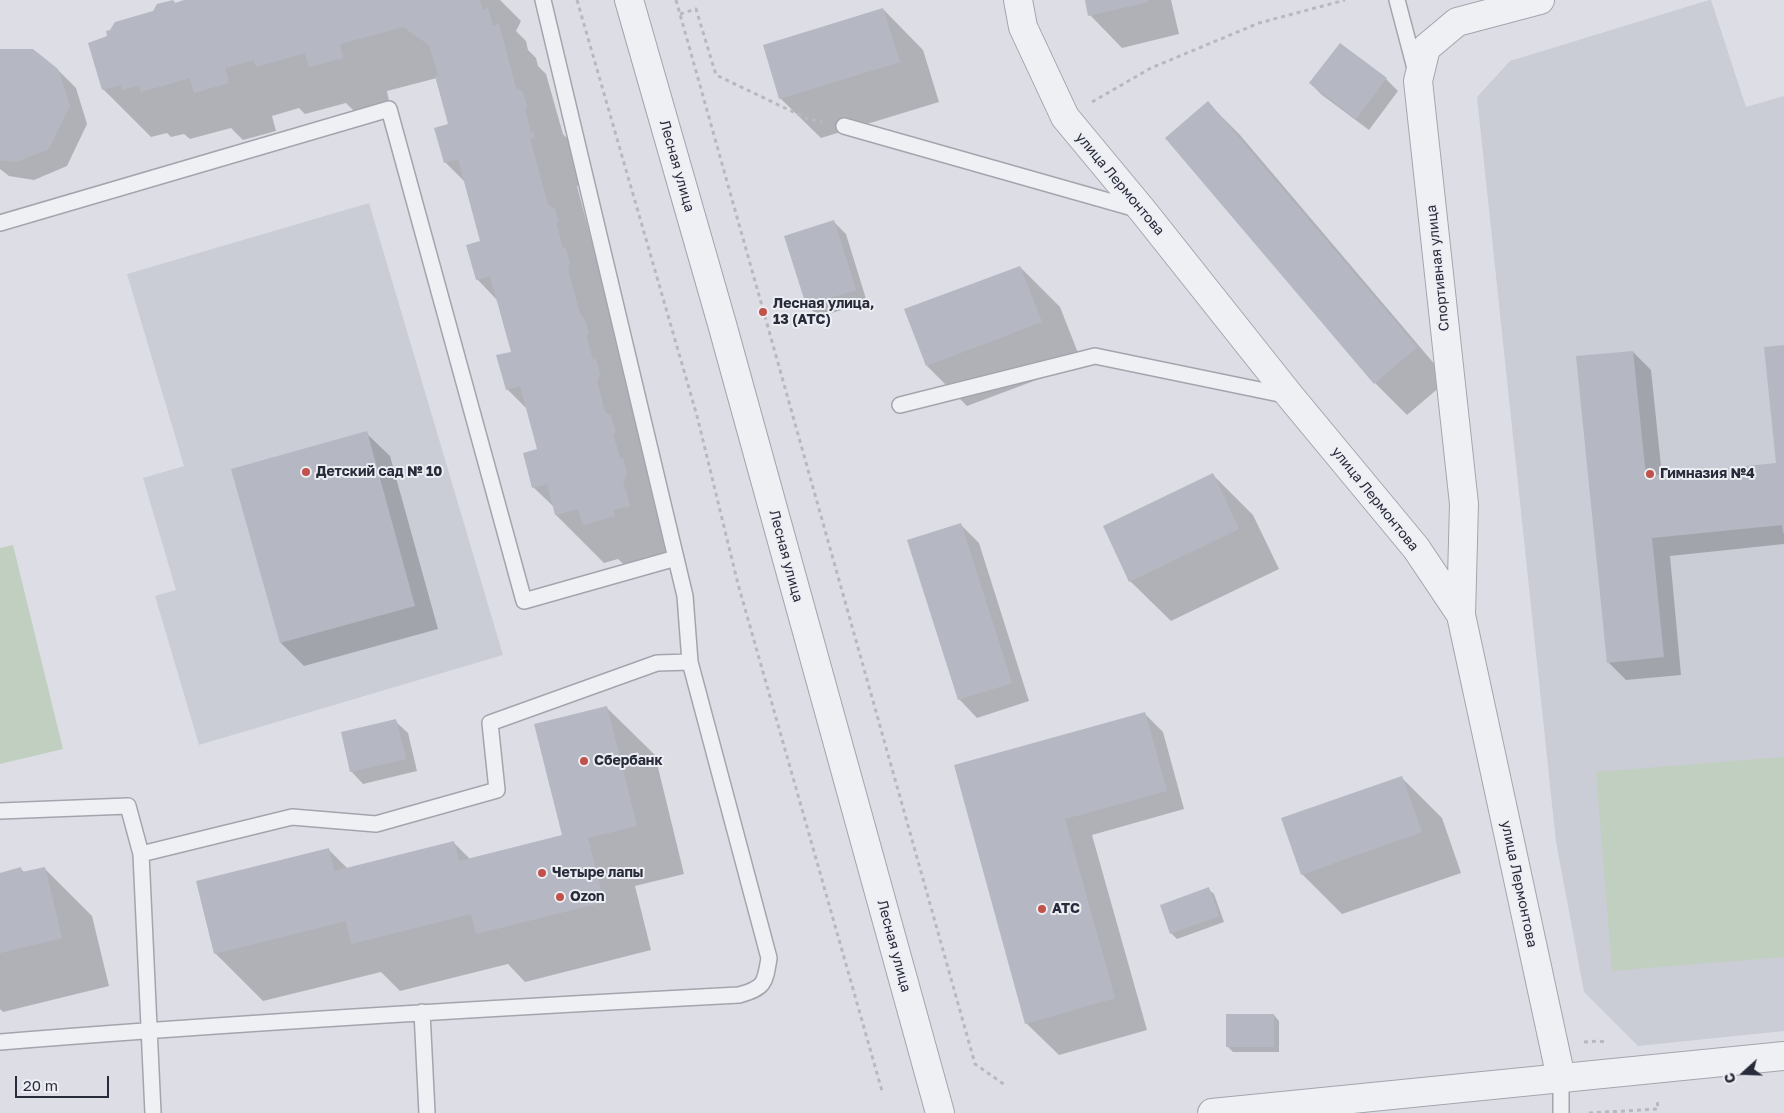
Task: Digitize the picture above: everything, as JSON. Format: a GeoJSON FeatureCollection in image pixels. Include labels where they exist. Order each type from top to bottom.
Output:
{"type":"FeatureCollection","features":[{"type":"Feature","properties":{"kind":"street","name":"Лесная улица"},"geometry":{"type":"LineString","coordinates":[[629,0],[722,324],[940,1113]]}},
{"type":"Feature","properties":{"kind":"street","name":"улица Лермонтова"},"geometry":{"type":"LineString","coordinates":[[1018,0],[1023,27],[1064,117],[1143,211],[1290,396],[1416,548],[1461,614],[1561,1078]]}},
{"type":"Feature","properties":{"kind":"street","name":"Спортивная улица"},"geometry":{"type":"LineString","coordinates":[[1461,614],[1464,504],[1418,81],[1426,48],[1457,22],[1540,0]]}},
{"type":"Feature","properties":{"kind":"street"},"geometry":{"type":"LineString","coordinates":[[1212,1113],[1784,1056]]}},
{"type":"Feature","properties":{"kind":"lane"},"geometry":{"type":"LineString","coordinates":[[0,1042],[422,1012],[739,995],[761,986],[766,976],[769,958],[690,662],[685,596],[543,0]]}},
{"type":"Feature","properties":{"kind":"lane"},"geometry":{"type":"LineString","coordinates":[[1396,0],[1418,81]]}},
{"type":"Feature","properties":{"kind":"lane"},"geometry":{"type":"LineString","coordinates":[[0,223],[389,109],[524,601],[676,558]]}},
{"type":"Feature","properties":{"kind":"lane"},"geometry":{"type":"LineString","coordinates":[[844,126],[1143,211]]}},
{"type":"Feature","properties":{"kind":"lane"},"geometry":{"type":"LineString","coordinates":[[900,405],[1095,356],[1290,396]]}},
{"type":"Feature","properties":{"kind":"lane"},"geometry":{"type":"LineString","coordinates":[[141,854],[292,817],[376,824],[497,790],[490,723],[657,663],[690,662]]}},
{"type":"Feature","properties":{"kind":"lane"},"geometry":{"type":"LineString","coordinates":[[0,811],[128,806],[141,854],[152,1113]]}},
{"type":"Feature","properties":{"kind":"lane"},"geometry":{"type":"LineString","coordinates":[[422,1012],[427,1113]]}},
{"type":"Feature","properties":{"kind":"lane"},"geometry":{"type":"LineString","coordinates":[[1561,1078],[1561,1113]]}},
{"type":"Feature","properties":{"kind":"path"},"geometry":{"type":"LineString","coordinates":[[577,0],[697,416],[738,584],[882,1092]]}},
{"type":"Feature","properties":{"kind":"path"},"geometry":{"type":"LineString","coordinates":[[676,0],[975,1064],[1005,1085]]}},
{"type":"Feature","properties":{"kind":"path"},"geometry":{"type":"LineString","coordinates":[[1064,117],[1151,68],[1259,24],[1345,0]]}},
{"type":"Feature","properties":{"kind":"path"},"geometry":{"type":"LineString","coordinates":[[680,14],[696,9],[716,75],[808,119],[844,126]]}},
{"type":"Feature","properties":{"kind":"shaded area","name":"Гимназия №4"},"geometry":{"type":"Polygon","coordinates":[[[1711,0],[1746,107],[1784,96],[1784,1031],[1638,1046],[1584,992],[1556,842],[1477,97],[1510,61],[1711,0]]]}},
{"type":"Feature","properties":{"kind":"shaded area","name":"Детский сад № 10"},"geometry":{"type":"Polygon","coordinates":[[[369,203],[503,655],[199,745],[155,596],[176,590],[143,478],[184,466],[127,274],[369,203]]]}},
{"type":"Feature","properties":{"kind":"green space"},"geometry":{"type":"Polygon","coordinates":[[[13,545],[63,749],[0,764],[0,548],[13,545]]]}},
{"type":"Feature","properties":{"kind":"green space"},"geometry":{"type":"Polygon","coordinates":[[[1784,757],[1784,957],[1612,971],[1596,772],[1784,757]]]}},
{"type":"Feature","properties":{"kind":"building"},"geometry":{"type":"Polygon","coordinates":[[[173,0],[175,3],[184,0],[480,0],[483,10],[488,8],[493,26],[499,24],[516,88],[523,92],[531,133],[534,132],[535,137],[530,139],[548,205],[555,209],[559,222],[556,223],[563,248],[565,247],[570,262],[568,269],[580,314],[585,319],[589,334],[586,335],[593,360],[596,359],[600,374],[597,381],[605,412],[611,416],[616,433],[613,434],[620,458],[623,458],[627,474],[623,481],[630,506],[613,510],[615,516],[583,525],[578,509],[555,515],[547,484],[532,488],[523,453],[537,449],[520,386],[506,390],[496,355],[511,352],[490,276],[476,280],[466,245],[480,241],[458,159],[444,163],[434,128],[448,124],[435,76],[438,75],[429,45],[403,27],[340,44],[343,58],[309,67],[305,53],[256,67],[254,60],[225,68],[229,83],[194,93],[190,78],[141,92],[139,85],[122,90],[121,85],[102,90],[88,43],[107,36],[106,31],[110,30],[115,22],[153,11],[157,4],[173,0]]]}},
{"type":"Feature","properties":{"kind":"building"},"geometry":{"type":"Polygon","coordinates":[[[1085,0],[1147,0],[1148,2],[1088,16],[1085,0]]]}},
{"type":"Feature","properties":{"kind":"building"},"geometry":{"type":"Polygon","coordinates":[[[883,8],[900,62],[779,99],[763,45],[883,8]]]}},
{"type":"Feature","properties":{"kind":"building"},"geometry":{"type":"Polygon","coordinates":[[[1340,43],[1387,78],[1356,119],[1309,83],[1340,43]]]}},
{"type":"Feature","properties":{"kind":"building"},"geometry":{"type":"Polygon","coordinates":[[[0,49],[33,49],[58,69],[70,106],[49,149],[16,162],[0,160],[0,49]]]}},
{"type":"Feature","properties":{"kind":"building"},"geometry":{"type":"Polygon","coordinates":[[[1208,101],[1417,347],[1374,384],[1165,138],[1208,101]]]}},
{"type":"Feature","properties":{"kind":"building"},"geometry":{"type":"Polygon","coordinates":[[[834,220],[856,290],[806,305],[784,236],[834,220]]]}},
{"type":"Feature","properties":{"kind":"building"},"geometry":{"type":"Polygon","coordinates":[[[1020,266],[1042,322],[926,366],[904,309],[1020,266]]]}},
{"type":"Feature","properties":{"kind":"building"},"geometry":{"type":"Polygon","coordinates":[[[1784,345],[1784,533],[1782,525],[1652,538],[1664,657],[1607,663],[1576,356],[1633,351],[1646,476],[1776,463],[1764,347],[1784,345]]]}},
{"type":"Feature","properties":{"kind":"building"},"geometry":{"type":"Polygon","coordinates":[[[367,431],[415,606],[280,643],[231,469],[367,431]]]}},
{"type":"Feature","properties":{"kind":"building"},"geometry":{"type":"Polygon","coordinates":[[[1213,473],[1239,529],[1129,582],[1103,526],[1213,473]]]}},
{"type":"Feature","properties":{"kind":"building"},"geometry":{"type":"Polygon","coordinates":[[[961,523],[1012,683],[958,700],[907,540],[961,523]]]}},
{"type":"Feature","properties":{"kind":"building"},"geometry":{"type":"Polygon","coordinates":[[[607,706],[637,826],[588,838],[604,902],[476,934],[471,914],[351,944],[346,921],[214,954],[196,881],[329,848],[334,871],[454,841],[459,861],[562,835],[534,724],[607,706]]]}},
{"type":"Feature","properties":{"kind":"building","name":"АТС"},"geometry":{"type":"Polygon","coordinates":[[[1145,712],[1167,791],[1065,819],[1115,998],[1025,1024],[954,765],[1145,712]]]}},
{"type":"Feature","properties":{"kind":"building"},"geometry":{"type":"Polygon","coordinates":[[[396,719],[406,759],[350,772],[341,732],[396,719]]]}},
{"type":"Feature","properties":{"kind":"building"},"geometry":{"type":"Polygon","coordinates":[[[1402,776],[1422,832],[1301,875],[1281,818],[1402,776]]]}},
{"type":"Feature","properties":{"kind":"building"},"geometry":{"type":"Polygon","coordinates":[[[21,867],[22,872],[45,867],[62,938],[0,953],[0,873],[21,867]]]}},
{"type":"Feature","properties":{"kind":"building"},"geometry":{"type":"Polygon","coordinates":[[[1209,887],[1219,916],[1170,934],[1160,905],[1209,887]]]}},
{"type":"Feature","properties":{"kind":"building"},"geometry":{"type":"Polygon","coordinates":[[[1226,1014],[1274,1014],[1274,1047],[1226,1047],[1226,1014]]]}},
{"type":"Feature","properties":{"kind":"place","name":"Лесная улица, 13 (АТС)"},"geometry":{"type":"Point","coordinates":[763,312]}},
{"type":"Feature","properties":{"kind":"place","name":"Детский сад № 10"},"geometry":{"type":"Point","coordinates":[306,472]}},
{"type":"Feature","properties":{"kind":"place","name":"Гимназия №4"},"geometry":{"type":"Point","coordinates":[1650,474]}},
{"type":"Feature","properties":{"kind":"place","name":"Сбербанк"},"geometry":{"type":"Point","coordinates":[584,761]}},
{"type":"Feature","properties":{"kind":"place","name":"Четыре лапы"},"geometry":{"type":"Point","coordinates":[542,873]}},
{"type":"Feature","properties":{"kind":"place","name":"Ozon"},"geometry":{"type":"Point","coordinates":[560,897]}},
{"type":"Feature","properties":{"kind":"place","name":"АТС"},"geometry":{"type":"Point","coordinates":[1042,909]}}]}
